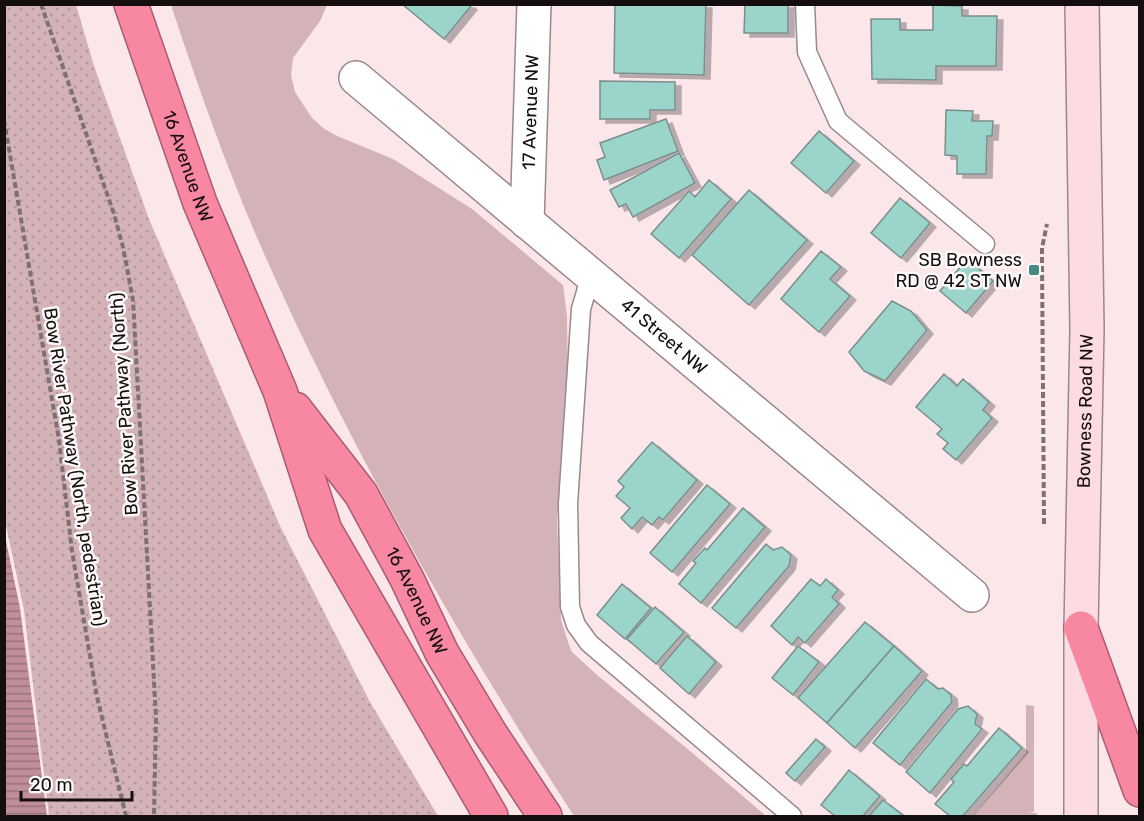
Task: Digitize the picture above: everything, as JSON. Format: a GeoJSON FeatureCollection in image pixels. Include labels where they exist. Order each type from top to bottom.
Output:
{"type":"FeatureCollection","features":[{"type":"Feature","properties":{"kind":"highway","name":"16 Avenue NW"},"geometry":{"type":"LineString","coordinates":[[131,4],[200,203],[280,391],[325,530],[491,816]]}},
{"type":"Feature","properties":{"kind":"highway","name":"16 Avenue NW"},"geometry":{"type":"LineString","coordinates":[[280,391],[361,494],[408,579],[447,662],[544,816]]}},
{"type":"Feature","properties":{"kind":"highway"},"geometry":{"type":"LineString","coordinates":[[1081,628],[1140,790]]}},
{"type":"Feature","properties":{"kind":"street","name":"17 Avenue NW"},"geometry":{"type":"LineString","coordinates":[[527,222],[534,4]]}},
{"type":"Feature","properties":{"kind":"street","name":"Bowness Road NW"},"geometry":{"type":"LineString","coordinates":[[1081,816],[1081,628],[1087,329],[1082,4]]}},
{"type":"Feature","properties":{"kind":"street","name":"41 Street NW"},"geometry":{"type":"LineString","coordinates":[[356,78],[972,595]]}},
{"type":"Feature","properties":{"kind":"lane"},"geometry":{"type":"LineString","coordinates":[[805,4],[807,52],[838,121],[985,244]]}},
{"type":"Feature","properties":{"kind":"lane"},"geometry":{"type":"LineString","coordinates":[[591,275],[580,309],[570,467],[568,561],[572,617],[589,643],[792,816]]}},
{"type":"Feature","properties":{"kind":"path","name":"Bow River Pathway (North)"},"geometry":{"type":"LineString","coordinates":[[41,4],[114,214],[133,300],[156,718],[154,816]]}},
{"type":"Feature","properties":{"kind":"path","name":"Bow River Pathway (North, pedestrian)"},"geometry":{"type":"LineString","coordinates":[[4,120],[59,440],[72,550],[97,697],[126,816]]}},
{"type":"Feature","properties":{"kind":"shaded area"},"geometry":{"type":"Polygon","coordinates":[[[4,5],[76,5],[94,66],[149,219],[280,526],[370,702],[438,816],[49,816],[24,610],[5,521],[4,5]]]}},
{"type":"Feature","properties":{"kind":"shaded area"},"geometry":{"type":"Polygon","coordinates":[[[171,5],[327,5],[320,21],[293,58],[291,75],[295,92],[312,118],[337,136],[393,159],[472,209],[563,285],[567,316],[568,389],[557,521],[561,620],[569,645],[572,652],[597,675],[766,816],[574,816],[487,677],[404,535],[328,389],[246,211],[212,123],[171,5]]]}},
{"type":"Feature","properties":{"kind":"shaded area"},"geometry":{"type":"Polygon","coordinates":[[[5,536],[20,608],[47,816],[5,816],[5,536]]]}},
{"type":"Feature","properties":{"kind":"shaded area"},"geometry":{"type":"Polygon","coordinates":[[[1026,705],[1034,706],[1034,812],[1028,813],[1037,813],[1037,816],[973,816],[1026,753],[1026,705]]]}},
{"type":"Feature","properties":{"kind":"building"},"geometry":{"type":"Polygon","coordinates":[[[402,4],[469,4],[471,6],[444,39],[402,4]]]}},
{"type":"Feature","properties":{"kind":"building"},"geometry":{"type":"Polygon","coordinates":[[[615,4],[706,4],[704,75],[614,73],[615,4]]]}},
{"type":"Feature","properties":{"kind":"building"},"geometry":{"type":"Polygon","coordinates":[[[745,4],[788,4],[788,33],[744,33],[745,4]]]}},
{"type":"Feature","properties":{"kind":"building"},"geometry":{"type":"Polygon","coordinates":[[[933,5],[962,6],[962,16],[997,16],[996,66],[936,66],[936,80],[872,79],[871,19],[900,19],[900,30],[933,30],[933,5]]]}},
{"type":"Feature","properties":{"kind":"building"},"geometry":{"type":"Polygon","coordinates":[[[600,81],[675,82],[675,110],[650,110],[650,119],[600,119],[600,81]]]}},
{"type":"Feature","properties":{"kind":"building"},"geometry":{"type":"Polygon","coordinates":[[[946,110],[973,111],[972,121],[993,121],[992,136],[987,136],[986,174],[957,174],[957,156],[945,155],[946,110]]]}},
{"type":"Feature","properties":{"kind":"building"},"geometry":{"type":"Polygon","coordinates":[[[666,119],[678,151],[604,180],[597,160],[605,157],[600,143],[666,119]]]}},
{"type":"Feature","properties":{"kind":"building"},"geometry":{"type":"Polygon","coordinates":[[[819,131],[854,161],[826,193],[791,163],[819,131]]]}},
{"type":"Feature","properties":{"kind":"building"},"geometry":{"type":"Polygon","coordinates":[[[679,153],[695,183],[633,217],[626,204],[619,207],[610,190],[679,153]]]}},
{"type":"Feature","properties":{"kind":"building"},"geometry":{"type":"Polygon","coordinates":[[[709,180],[731,199],[679,258],[651,234],[689,191],[695,197],[709,180]]]}},
{"type":"Feature","properties":{"kind":"building"},"geometry":{"type":"Polygon","coordinates":[[[749,190],[807,240],[749,305],[692,255],[749,190]]]}},
{"type":"Feature","properties":{"kind":"building"},"geometry":{"type":"Polygon","coordinates":[[[900,198],[930,223],[901,258],[871,233],[900,198]]]}},
{"type":"Feature","properties":{"kind":"building"},"geometry":{"type":"Polygon","coordinates":[[[821,251],[841,267],[830,279],[850,296],[819,332],[781,299],[821,251]]]}},
{"type":"Feature","properties":{"kind":"building"},"geometry":{"type":"Polygon","coordinates":[[[967,259],[993,281],[966,313],[940,291],[967,259]]]}},
{"type":"Feature","properties":{"kind":"building"},"geometry":{"type":"Polygon","coordinates":[[[892,301],[911,311],[927,330],[885,381],[864,371],[849,352],[892,301]]]}},
{"type":"Feature","properties":{"kind":"building"},"geometry":{"type":"Polygon","coordinates":[[[944,374],[957,386],[963,379],[989,402],[983,410],[992,418],[956,460],[943,449],[948,443],[937,434],[942,429],[916,407],[944,374]]]}},
{"type":"Feature","properties":{"kind":"building"},"geometry":{"type":"Polygon","coordinates":[[[652,442],[697,480],[663,520],[659,517],[652,525],[642,517],[632,529],[621,518],[630,508],[616,496],[624,487],[618,481],[652,442]]]}},
{"type":"Feature","properties":{"kind":"building"},"geometry":{"type":"Polygon","coordinates":[[[707,485],[730,504],[672,572],[650,553],[707,485]]]}},
{"type":"Feature","properties":{"kind":"building"},"geometry":{"type":"Polygon","coordinates":[[[743,508],[765,527],[701,603],[679,584],[696,563],[693,561],[705,548],[707,550],[743,508]]]}},
{"type":"Feature","properties":{"kind":"building"},"geometry":{"type":"Polygon","coordinates":[[[766,544],[773,550],[782,547],[791,555],[789,566],[736,628],[712,608],[766,544]]]}},
{"type":"Feature","properties":{"kind":"building"},"geometry":{"type":"Polygon","coordinates":[[[811,579],[820,586],[826,579],[838,590],[832,597],[839,604],[805,643],[798,637],[792,645],[771,626],[811,579]]]}},
{"type":"Feature","properties":{"kind":"building"},"geometry":{"type":"Polygon","coordinates":[[[622,584],[651,608],[625,639],[597,615],[622,584]]]}},
{"type":"Feature","properties":{"kind":"building"},"geometry":{"type":"Polygon","coordinates":[[[655,607],[684,632],[656,664],[627,639],[655,607]]]}},
{"type":"Feature","properties":{"kind":"building"},"geometry":{"type":"Polygon","coordinates":[[[865,622],[894,646],[827,723],[798,698],[865,622]]]}},
{"type":"Feature","properties":{"kind":"building"},"geometry":{"type":"Polygon","coordinates":[[[687,636],[716,662],[689,694],[660,668],[687,636]]]}},
{"type":"Feature","properties":{"kind":"building"},"geometry":{"type":"Polygon","coordinates":[[[798,646],[819,662],[793,695],[772,678],[798,646]]]}},
{"type":"Feature","properties":{"kind":"building"},"geometry":{"type":"Polygon","coordinates":[[[894,646],[922,671],[855,748],[827,723],[894,646]]]}},
{"type":"Feature","properties":{"kind":"building"},"geometry":{"type":"Polygon","coordinates":[[[926,679],[938,689],[943,688],[951,695],[952,702],[900,765],[873,743],[926,679]]]}},
{"type":"Feature","properties":{"kind":"building"},"geometry":{"type":"Polygon","coordinates":[[[968,706],[977,714],[975,724],[982,729],[930,793],[906,772],[958,709],[968,706]]]}},
{"type":"Feature","properties":{"kind":"building"},"geometry":{"type":"Polygon","coordinates":[[[999,728],[1022,748],[963,816],[950,816],[935,804],[954,782],[951,779],[964,764],[967,766],[999,728]]]}},
{"type":"Feature","properties":{"kind":"building"},"geometry":{"type":"Polygon","coordinates":[[[816,739],[825,747],[795,781],[786,773],[816,739]]]}},
{"type":"Feature","properties":{"kind":"building"},"geometry":{"type":"Polygon","coordinates":[[[849,770],[880,796],[863,816],[835,816],[821,805],[849,770]]]}},
{"type":"Feature","properties":{"kind":"building"},"geometry":{"type":"Polygon","coordinates":[[[883,800],[904,816],[869,816],[883,800]]]}},
{"type":"Feature","properties":{"kind":"place","name":"SB Bowness RD @ 42 ST NW"},"geometry":{"type":"Point","coordinates":[1034,270]}}]}
